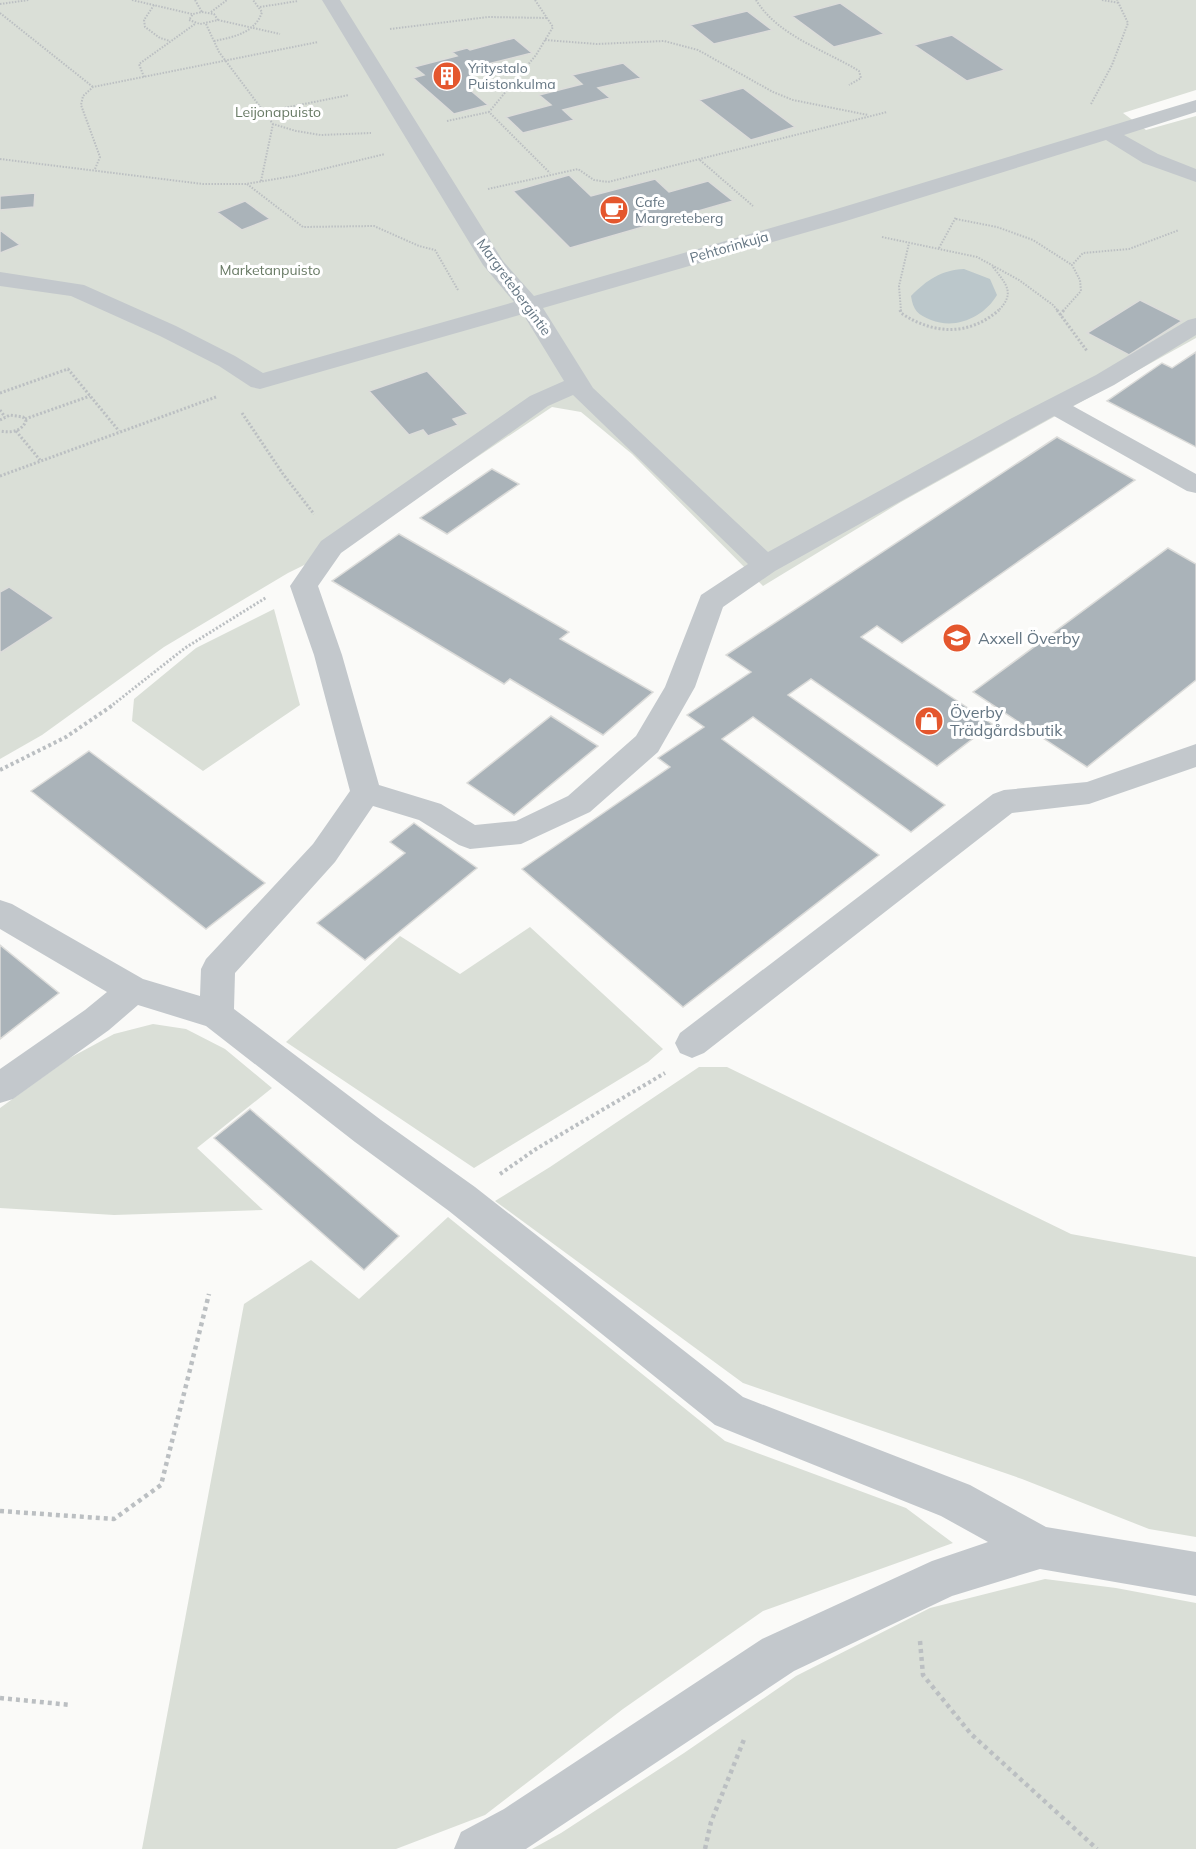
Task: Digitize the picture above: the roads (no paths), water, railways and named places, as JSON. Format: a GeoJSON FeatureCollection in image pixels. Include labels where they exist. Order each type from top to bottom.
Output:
{"type":"FeatureCollection","features":[{"type":"Feature","properties":{"kind":"street","name":"Margretebergintie"},"geometry":{"type":"LineString","coordinates":[[332,0],[494,265],[529,304],[583,392],[765,565]]}},
{"type":"Feature","properties":{"kind":"street","name":"Pehtorinkuja"},"geometry":{"type":"LineString","coordinates":[[0,279],[76,290],[168,331],[227,361],[260,382],[838,216],[1196,106]]}},
{"type":"Feature","properties":{"kind":"street"},"geometry":{"type":"LineString","coordinates":[[1110,134],[1134,151],[1196,176]]}},
{"type":"Feature","properties":{"kind":"street"},"geometry":{"type":"LineString","coordinates":[[366,792],[430,812],[470,837],[521,832],[579,804],[647,744],[680,687],[711,602],[765,565],[1105,380],[1196,325]]}},
{"type":"Feature","properties":{"kind":"street"},"geometry":{"type":"LineString","coordinates":[[366,792],[327,655],[304,586],[337,543],[539,401],[578,384]]}},
{"type":"Feature","properties":{"kind":"street"},"geometry":{"type":"LineString","coordinates":[[1054,406],[1196,485]]}},
{"type":"Feature","properties":{"kind":"street"},"geometry":{"type":"LineString","coordinates":[[692,1043],[1004,802],[1089,793],[1196,755]]}},
{"type":"Feature","properties":{"kind":"street"},"geometry":{"type":"LineString","coordinates":[[217,1015],[218,969],[264,916],[324,854],[366,792]]}},
{"type":"Feature","properties":{"kind":"street"},"geometry":{"type":"LineString","coordinates":[[0,913],[133,990],[217,1015],[368,1131],[462,1199],[729,1411],[955,1500],[1040,1548],[1196,1574]]}},
{"type":"Feature","properties":{"kind":"street"},"geometry":{"type":"LineString","coordinates":[[0,1088],[97,1020],[133,990]]}},
{"type":"Feature","properties":{"kind":"street"},"geometry":{"type":"LineString","coordinates":[[478,1849],[521,1826],[778,1655],[946,1576],[1040,1548]]}},
{"type":"Feature","properties":{"kind":"place","name":"Yritystalo Puistonkulma"},"geometry":{"type":"Point","coordinates":[447,76]}},
{"type":"Feature","properties":{"kind":"place","name":"Cafe Margreteberg"},"geometry":{"type":"Point","coordinates":[614,210]}},
{"type":"Feature","properties":{"kind":"place","name":"Axxell Överby"},"geometry":{"type":"Point","coordinates":[957,638]}},
{"type":"Feature","properties":{"kind":"place","name":"Överby Trädgårdsbutik"},"geometry":{"type":"Point","coordinates":[929,721]}},
{"type":"Feature","properties":{"kind":"park label","name":"Leijonapuisto"},"geometry":{"type":"Point","coordinates":[278,112]}},
{"type":"Feature","properties":{"kind":"park label","name":"Marketanpuisto"},"geometry":{"type":"Point","coordinates":[270,270]}}]}
